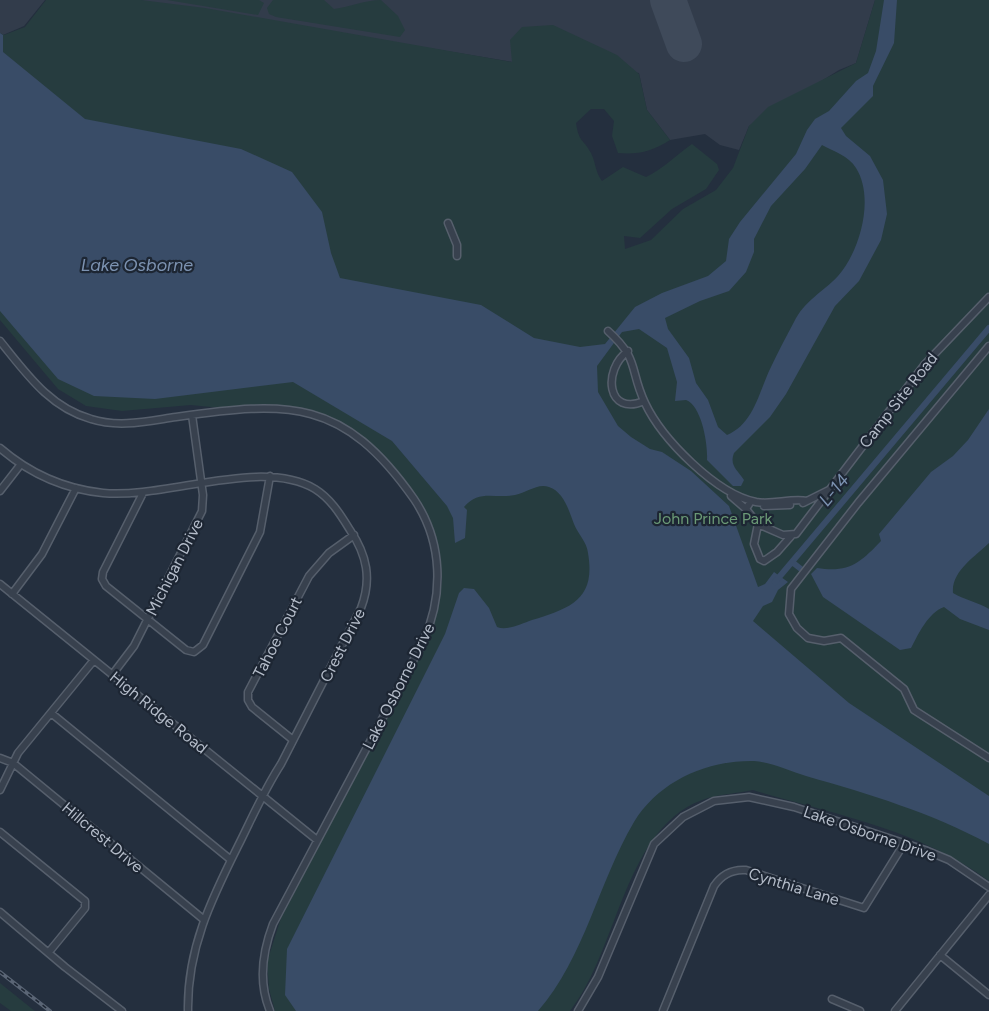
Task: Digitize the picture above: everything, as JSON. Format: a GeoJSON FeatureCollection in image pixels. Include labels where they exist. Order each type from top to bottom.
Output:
{"type":"FeatureCollection","features":[{"type":"Feature","properties":{"kind":"street"},"geometry":{"type":"LineString","coordinates":[[448,223],[457,245],[457,256]]}},
{"type":"Feature","properties":{"kind":"street","name":"Camp Site Road"},"geometry":{"type":"LineString","coordinates":[[608,331],[628,351],[644,401],[661,431],[722,486],[751,501],[770,507],[809,500],[829,490],[925,364],[989,297]]}},
{"type":"Feature","properties":{"kind":"street","name":"Lake Osborne Drive"},"geometry":{"type":"LineString","coordinates":[[0,341],[43,392],[61,406],[81,416],[120,424],[251,407],[298,411],[342,425],[368,444],[396,474],[419,507],[434,544],[438,589],[427,633],[267,939],[262,970],[264,992],[270,1011]]}},
{"type":"Feature","properties":{"kind":"street"},"geometry":{"type":"LineString","coordinates":[[989,346],[858,503],[791,589],[789,614],[797,628],[808,638],[824,641],[841,638],[852,645],[904,689],[914,710],[989,758]]}},
{"type":"Feature","properties":{"kind":"street"},"geometry":{"type":"LineString","coordinates":[[628,351],[612,371],[612,388],[618,399],[625,403],[644,401]]}},
{"type":"Feature","properties":{"kind":"street","name":"Michigan Drive"},"geometry":{"type":"LineString","coordinates":[[112,675],[134,646],[199,519],[203,503],[202,484],[192,415]]}},
{"type":"Feature","properties":{"kind":"street","name":"Crest Drive"},"geometry":{"type":"LineString","coordinates":[[0,448],[21,464],[49,479],[76,488],[108,493],[143,493],[270,476],[294,480],[316,490],[333,505],[361,548],[368,571],[365,599],[263,796],[203,919],[190,967],[188,1011]]}},
{"type":"Feature","properties":{"kind":"street"},"geometry":{"type":"LineString","coordinates":[[0,491],[21,464]]}},
{"type":"Feature","properties":{"kind":"street"},"geometry":{"type":"LineString","coordinates":[[143,493],[102,576],[106,586],[186,650],[194,652],[201,649],[260,532],[270,476]]}},
{"type":"Feature","properties":{"kind":"street"},"geometry":{"type":"LineString","coordinates":[[722,486],[758,524],[783,535],[792,535]]}},
{"type":"Feature","properties":{"kind":"street"},"geometry":{"type":"LineString","coordinates":[[12,594],[42,554],[76,488]]}},
{"type":"Feature","properties":{"kind":"street"},"geometry":{"type":"LineString","coordinates":[[758,524],[754,544],[762,560],[770,558],[792,535],[801,530],[829,490]]}},
{"type":"Feature","properties":{"kind":"street"},"geometry":{"type":"LineString","coordinates":[[809,500],[814,506],[810,515]]}},
{"type":"Feature","properties":{"kind":"street"},"geometry":{"type":"LineString","coordinates":[[746,509],[751,501]]}},
{"type":"Feature","properties":{"kind":"street","name":"Tahoe Court"},"geometry":{"type":"LineString","coordinates":[[293,740],[252,707],[248,700],[248,693],[309,576],[328,553],[354,535]]}},
{"type":"Feature","properties":{"kind":"street","name":"High Ridge Road"},"geometry":{"type":"LineString","coordinates":[[1,588],[12,594],[318,840]]}},
{"type":"Feature","properties":{"kind":"street"},"geometry":{"type":"LineString","coordinates":[[0,790],[13,763],[94,660]]}},
{"type":"Feature","properties":{"kind":"street"},"geometry":{"type":"LineString","coordinates":[[51,713],[231,860]]}},
{"type":"Feature","properties":{"kind":"street","name":"Hillcrest Drive"},"geometry":{"type":"LineString","coordinates":[[0,758],[13,763],[203,919]]}},
{"type":"Feature","properties":{"kind":"street","name":"Lake Osborne Drive"},"geometry":{"type":"LineString","coordinates":[[579,1011],[598,977],[654,844],[674,823],[702,805],[737,798],[763,800],[905,842],[949,860],[989,887]]}},
{"type":"Feature","properties":{"kind":"street"},"geometry":{"type":"LineString","coordinates":[[0,832],[85,901],[85,908],[49,952]]}},
{"type":"Feature","properties":{"kind":"street","name":"Cynthia Lane"},"geometry":{"type":"LineString","coordinates":[[663,1011],[714,886],[724,875],[746,870],[864,908],[905,842]]}},
{"type":"Feature","properties":{"kind":"street"},"geometry":{"type":"LineString","coordinates":[[895,1011],[989,895]]}},
{"type":"Feature","properties":{"kind":"street"},"geometry":{"type":"LineString","coordinates":[[0,912],[122,1011]]}},
{"type":"Feature","properties":{"kind":"street"},"geometry":{"type":"LineString","coordinates":[[940,955],[989,995]]}},
{"type":"Feature","properties":{"kind":"street"},"geometry":{"type":"LineString","coordinates":[[832,999],[860,1011]]}},
{"type":"Feature","properties":{"kind":"shaded area"},"geometry":{"type":"Polygon","coordinates":[[[0,0],[45,0],[24,26],[3,35],[0,33],[0,0]]]}},
{"type":"Feature","properties":{"kind":"shaded area"},"geometry":{"type":"Polygon","coordinates":[[[139,0],[875,0],[856,63],[839,70],[749,126],[739,150],[720,145],[705,134],[670,140],[647,110],[639,73],[513,62],[139,0]]]}},
{"type":"Feature","properties":{"kind":"green space","name":"John Prince Park"},"geometry":{"type":"Polygon","coordinates":[[[46,0],[141,0],[205,8],[512,62],[510,40],[522,27],[553,25],[617,55],[639,74],[647,110],[670,140],[645,151],[618,153],[612,136],[614,121],[604,109],[591,109],[576,123],[580,137],[591,153],[602,181],[623,167],[646,177],[692,144],[717,164],[719,170],[706,189],[672,209],[640,238],[624,236],[625,249],[651,240],[683,209],[716,190],[733,168],[749,126],[768,107],[856,63],[875,0],[989,0],[989,881],[963,863],[935,849],[876,825],[753,790],[719,795],[680,812],[658,833],[640,860],[587,985],[570,1011],[275,1011],[269,989],[267,962],[281,918],[404,684],[438,607],[442,580],[439,558],[424,513],[386,457],[354,431],[336,420],[290,407],[231,409],[191,405],[122,411],[86,406],[58,389],[0,320],[0,33],[4,35],[25,27],[46,0]]]}},
{"type":"Feature","properties":{"kind":"green space"},"geometry":{"type":"Polygon","coordinates":[[[167,0],[259,0],[264,3],[258,15],[167,0]]]}},
{"type":"Feature","properties":{"kind":"green space"},"geometry":{"type":"Polygon","coordinates":[[[273,0],[324,0],[334,9],[381,0],[398,16],[405,30],[400,37],[276,17],[269,14],[267,8],[273,0]]]}},
{"type":"Feature","properties":{"kind":"green space"},"geometry":{"type":"Polygon","coordinates":[[[0,983],[35,1011],[11,1011],[0,1003],[0,983]]]}},
{"type":"Feature","properties":{"kind":"water","name":"Lake Osborne"},"geometry":{"type":"Polygon","coordinates":[[[884,0],[897,0],[894,43],[873,86],[873,96],[841,128],[846,136],[870,156],[883,180],[887,214],[881,240],[859,281],[835,306],[786,394],[770,417],[734,453],[733,465],[744,480],[741,486],[733,486],[707,460],[705,436],[696,410],[686,400],[675,401],[677,382],[667,348],[639,329],[622,332],[597,366],[598,392],[618,426],[650,449],[662,452],[691,471],[729,506],[758,587],[765,584],[774,572],[788,582],[778,590],[772,602],[763,606],[753,621],[849,703],[989,796],[989,844],[900,805],[774,765],[754,761],[719,764],[702,769],[671,784],[644,808],[621,845],[580,944],[568,967],[538,1011],[296,1011],[285,995],[287,949],[445,634],[459,593],[464,588],[474,589],[489,608],[497,627],[519,625],[558,611],[578,599],[588,581],[587,549],[562,497],[554,489],[545,486],[515,495],[481,496],[470,501],[464,507],[467,510],[465,538],[455,543],[453,518],[447,506],[392,441],[293,382],[155,399],[94,396],[58,379],[0,311],[0,33],[3,35],[3,52],[85,119],[241,149],[292,172],[322,212],[331,253],[340,278],[481,305],[534,338],[580,347],[605,344],[635,307],[662,293],[708,276],[726,261],[729,239],[740,222],[796,154],[815,119],[829,111],[856,81],[868,73],[876,51],[884,0]],[[822,145],[805,169],[771,206],[754,239],[754,252],[746,272],[729,291],[700,301],[665,318],[668,329],[689,358],[696,383],[708,400],[718,427],[727,435],[736,430],[750,415],[798,315],[808,302],[838,276],[853,253],[858,239],[864,209],[862,180],[849,160],[822,145]]]}},
{"type":"Feature","properties":{"kind":"water"},"geometry":{"type":"Polygon","coordinates":[[[989,409],[989,543],[960,571],[953,585],[953,593],[989,609],[989,630],[960,619],[944,607],[933,614],[911,648],[900,650],[823,597],[811,574],[817,568],[838,569],[853,565],[867,555],[881,541],[879,534],[931,472],[953,456],[968,440],[989,409]]]}},
{"type":"Feature","properties":{"kind":"waterway","name":"L-14"},"geometry":{"type":"LineString","coordinates":[[775,582],[989,328]]}},
{"type":"Feature","properties":{"kind":"waterway"},"geometry":{"type":"LineString","coordinates":[[792,562],[801,569]]}},
{"type":"Feature","properties":{"kind":"runway"},"geometry":{"type":"LineString","coordinates":[[668,0],[684,44]]}},
{"type":"Feature","properties":{"kind":"railway"},"geometry":{"type":"LineString","coordinates":[[0,972],[50,1011]]}}]}
